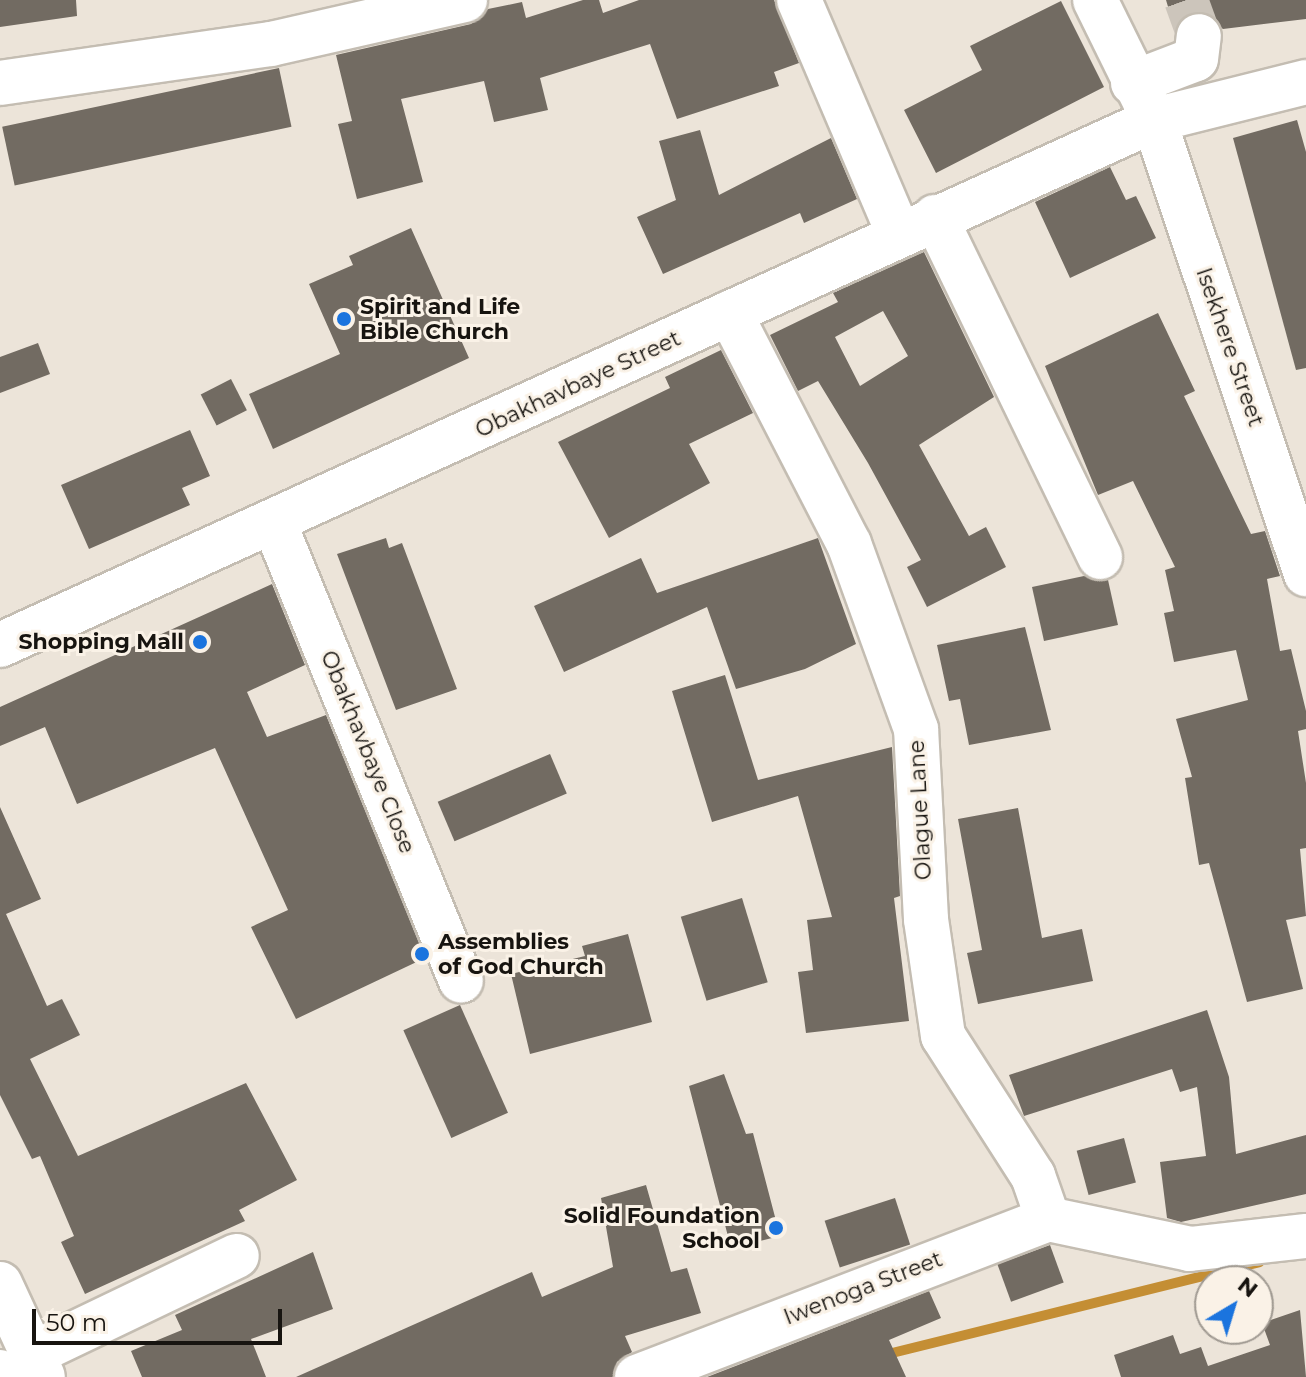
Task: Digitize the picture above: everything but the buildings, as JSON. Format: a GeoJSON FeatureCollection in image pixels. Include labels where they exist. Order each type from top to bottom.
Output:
{"type":"FeatureCollection","features":[{"type":"Feature","properties":{"kind":"street"},"geometry":{"type":"LineString","coordinates":[[0,83],[271,44],[465,0]]}},
{"type":"Feature","properties":{"kind":"street"},"geometry":{"type":"LineString","coordinates":[[799,0],[917,226],[1100,557]]}},
{"type":"Feature","properties":{"kind":"street","name":"Isekhere Street"},"geometry":{"type":"LineString","coordinates":[[1095,0],[1144,102],[1306,574]]}},
{"type":"Feature","properties":{"kind":"street"},"geometry":{"type":"LineString","coordinates":[[1144,102],[1196,59],[1199,36]]}},
{"type":"Feature","properties":{"kind":"street"},"geometry":{"type":"LineString","coordinates":[[1144,102],[1306,82]]}},
{"type":"Feature","properties":{"kind":"street","name":"Obakhavbaye Street"},"geometry":{"type":"LineString","coordinates":[[0,645],[275,525],[917,226],[1144,102]]}},
{"type":"Feature","properties":{"kind":"street","name":"Olague Lane"},"geometry":{"type":"LineString","coordinates":[[730,313],[849,544],[916,729],[926,919],[943,1036],[1033,1176],[1048,1219]]}},
{"type":"Feature","properties":{"kind":"street","name":"Obakhavbaye Close"},"geometry":{"type":"LineString","coordinates":[[275,525],[461,980]]}},
{"type":"Feature","properties":{"kind":"street"},"geometry":{"type":"LineString","coordinates":[[1048,1219],[1190,1249],[1306,1236]]}},
{"type":"Feature","properties":{"kind":"street","name":"Iwenoga Street"},"geometry":{"type":"LineString","coordinates":[[637,1377],[701,1365],[1048,1219]]}},
{"type":"Feature","properties":{"kind":"street"},"geometry":{"type":"LineString","coordinates":[[0,1284],[19,1370],[237,1256]]}},
{"type":"Feature","properties":{"kind":"waterway"},"geometry":{"type":"LineString","coordinates":[[884,1355],[1260,1262]]}},
{"type":"Feature","properties":{"kind":"tunnel"},"geometry":{"type":"LineString","coordinates":[[1186,0],[1199,36]]}},
{"type":"Feature","properties":{"kind":"place","name":"Spirit and Life Bible Church"},"geometry":{"type":"Point","coordinates":[344,319]}},
{"type":"Feature","properties":{"kind":"place","name":"Shopping Mall"},"geometry":{"type":"Point","coordinates":[200,642]}},
{"type":"Feature","properties":{"kind":"place","name":"Assemblies of God Church"},"geometry":{"type":"Point","coordinates":[422,954]}},
{"type":"Feature","properties":{"kind":"place","name":"Solid Foundation School"},"geometry":{"type":"Point","coordinates":[776,1228]}}]}
